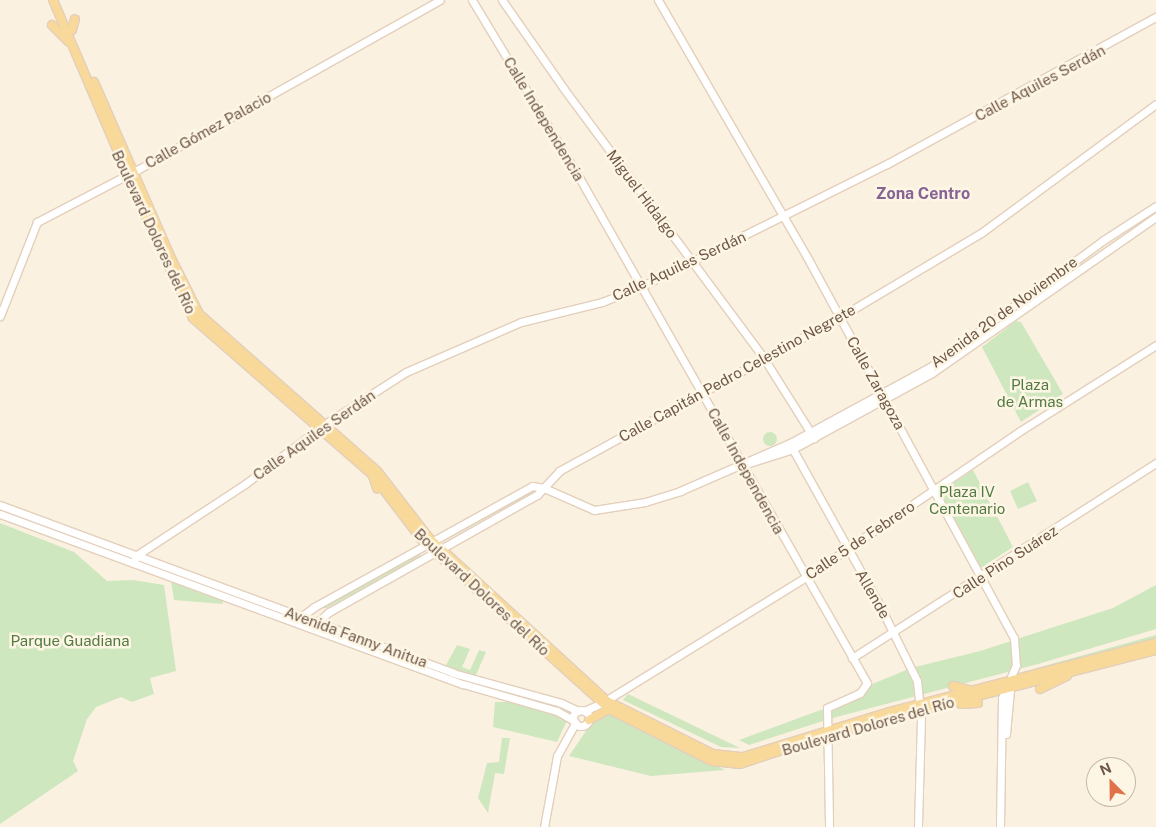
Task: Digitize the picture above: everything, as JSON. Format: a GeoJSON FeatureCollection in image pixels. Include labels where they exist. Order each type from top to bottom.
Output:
{"type":"FeatureCollection","features":[{"type":"Feature","properties":{"kind":"main road","name":"Boulevard Dolores del Río"},"geometry":{"type":"LineString","coordinates":[[53,0],[130,173],[200,314],[372,474],[431,544],[579,674],[608,702]]}},
{"type":"Feature","properties":{"kind":"main road","name":"Boulevard Dolores del Río"},"geometry":{"type":"LineString","coordinates":[[59,0],[186,307],[204,329],[233,350],[291,403],[322,426],[390,484],[431,544]]}},
{"type":"Feature","properties":{"kind":"main road"},"geometry":{"type":"LineString","coordinates":[[72,30],[74,19]]}},
{"type":"Feature","properties":{"kind":"main road"},"geometry":{"type":"LineString","coordinates":[[52,25],[75,48]]}},
{"type":"Feature","properties":{"kind":"main road"},"geometry":{"type":"LineString","coordinates":[[204,329],[212,341]]}},
{"type":"Feature","properties":{"kind":"main road"},"geometry":{"type":"LineString","coordinates":[[291,403],[296,416]]}},
{"type":"Feature","properties":{"kind":"main road"},"geometry":{"type":"LineString","coordinates":[[372,474],[376,488]]}},
{"type":"Feature","properties":{"kind":"main road","name":"Boulevard Dolores del Río"},"geometry":{"type":"LineString","coordinates":[[439,551],[559,665],[608,702],[701,748],[728,757],[755,754],[971,691],[1076,670],[1156,650]]}},
{"type":"Feature","properties":{"kind":"main road","name":"Boulevard Dolores del Río"},"geometry":{"type":"LineString","coordinates":[[920,707],[946,704],[1156,643]]}},
{"type":"Feature","properties":{"kind":"main road"},"geometry":{"type":"LineString","coordinates":[[574,662],[579,674]]}},
{"type":"Feature","properties":{"kind":"main road"},"geometry":{"type":"LineString","coordinates":[[559,665],[562,678]]}},
{"type":"Feature","properties":{"kind":"main road"},"geometry":{"type":"LineString","coordinates":[[1040,689],[1076,670]]}},
{"type":"Feature","properties":{"kind":"main road"},"geometry":{"type":"LineString","coordinates":[[953,686],[971,691]]}},
{"type":"Feature","properties":{"kind":"main road"},"geometry":{"type":"LineString","coordinates":[[591,718],[608,702]]}},
{"type":"Feature","properties":{"kind":"main road"},"geometry":{"type":"LineString","coordinates":[[946,704],[978,704]]}},
{"type":"Feature","properties":{"kind":"street","name":"Calle Gómez Palacio"},"geometry":{"type":"LineString","coordinates":[[0,316],[37,222],[130,173],[440,0]]}},
{"type":"Feature","properties":{"kind":"street","name":"Calle Independencia"},"geometry":{"type":"LineString","coordinates":[[472,0],[642,286],[867,683],[860,693],[830,706],[827,713],[827,733]]}},
{"type":"Feature","properties":{"kind":"street","name":"Miguel Hidalgo"},"geometry":{"type":"LineString","coordinates":[[502,0],[564,89],[763,358],[812,436]]}},
{"type":"Feature","properties":{"kind":"street","name":"Calle Zaragoza"},"geometry":{"type":"LineString","coordinates":[[658,0],[840,317],[1014,638],[1017,660],[1011,684]]}},
{"type":"Feature","properties":{"kind":"street","name":"Calle Aquiles Serdán"},"geometry":{"type":"LineString","coordinates":[[137,555],[245,484],[322,426],[390,382],[447,352],[521,322],[602,302],[693,262],[947,133],[1156,17]]}},
{"type":"Feature","properties":{"kind":"street","name":"Calle Capitán Pedro Celestino Negrete"},"geometry":{"type":"LineString","coordinates":[[297,619],[431,544],[540,487],[559,471],[701,391],[840,317],[981,233],[1156,104]]}},
{"type":"Feature","properties":{"kind":"street","name":"Avenida 20 de Noviembre"},"geometry":{"type":"LineString","coordinates":[[884,398],[974,338],[1084,254],[1156,206]]}},
{"type":"Feature","properties":{"kind":"street","name":"Avenida 20 de Noviembre"},"geometry":{"type":"LineString","coordinates":[[540,487],[587,508],[598,510],[665,497],[791,446],[884,398],[977,343],[1156,217]]}},
{"type":"Feature","properties":{"kind":"street","name":"Calle 5 de Febrero"},"geometry":{"type":"LineString","coordinates":[[581,711],[608,702],[806,577],[847,547],[1156,345]]}},
{"type":"Feature","properties":{"kind":"street","name":"Allende"},"geometry":{"type":"LineString","coordinates":[[791,446],[912,667],[920,707],[918,827]]}},
{"type":"Feature","properties":{"kind":"street","name":"Calle Pino Suárez"},"geometry":{"type":"LineString","coordinates":[[852,658],[895,633],[1156,463]]}},
{"type":"Feature","properties":{"kind":"street","name":"Calle Capitán Pedro Celestino Negrete"},"geometry":{"type":"LineString","coordinates":[[313,624],[329,612],[537,495],[540,487]]}},
{"type":"Feature","properties":{"kind":"street","name":"Avenida Fanny Anitua"},"geometry":{"type":"LineString","coordinates":[[0,505],[137,555],[297,619]]}},
{"type":"Feature","properties":{"kind":"street","name":"Avenida Fanny Anitua"},"geometry":{"type":"LineString","coordinates":[[0,514],[133,564],[478,681],[561,703],[581,711]]}},
{"type":"Feature","properties":{"kind":"street"},"geometry":{"type":"LineString","coordinates":[[133,564],[137,555]]}},
{"type":"Feature","properties":{"kind":"street"},"geometry":{"type":"LineString","coordinates":[[166,575],[176,571]]}},
{"type":"Feature","properties":{"kind":"street"},"geometry":{"type":"LineString","coordinates":[[313,624],[314,608],[329,612]]}},
{"type":"Feature","properties":{"kind":"street","name":"Avenida Fanny Anitua"},"geometry":{"type":"LineString","coordinates":[[313,624],[463,684],[561,713],[574,722]]}},
{"type":"Feature","properties":{"kind":"street"},"geometry":{"type":"LineString","coordinates":[[1000,827],[1002,698],[1011,684]]}},
{"type":"Feature","properties":{"kind":"street"},"geometry":{"type":"LineString","coordinates":[[1004,827],[1007,697],[1011,684]]}},
{"type":"Feature","properties":{"kind":"street"},"geometry":{"type":"LineString","coordinates":[[544,827],[557,756],[574,722],[581,711],[591,718],[583,725],[574,722]]}},
{"type":"Feature","properties":{"kind":"street"},"geometry":{"type":"LineString","coordinates":[[827,733],[830,827]]}},
{"type":"Feature","properties":{"kind":"green space","name":"Plaza de Armas"},"geometry":{"type":"Polygon","coordinates":[[[1016,321],[1021,322],[1063,394],[1021,422],[982,347],[1016,321]]]}},
{"type":"Feature","properties":{"kind":"green space"},"geometry":{"type":"Polygon","coordinates":[[[767,432],[773,432],[777,439],[773,446],[767,446],[763,442],[763,436],[767,432]]]}},
{"type":"Feature","properties":{"kind":"green space","name":"Plaza IV Centenario"},"geometry":{"type":"Polygon","coordinates":[[[973,470],[1013,547],[981,568],[940,492],[973,470]]]}},
{"type":"Feature","properties":{"kind":"green space"},"geometry":{"type":"Polygon","coordinates":[[[1028,482],[1037,501],[1018,509],[1010,491],[1028,482]]]}},
{"type":"Feature","properties":{"kind":"green space"},"geometry":{"type":"Polygon","coordinates":[[[531,490],[534,492],[446,540],[445,537],[531,490]]]}},
{"type":"Feature","properties":{"kind":"green space","name":"Parque Guadiana"},"geometry":{"type":"Polygon","coordinates":[[[0,523],[74,552],[107,581],[133,580],[164,585],[176,671],[150,678],[154,694],[132,702],[121,697],[96,707],[87,719],[73,761],[78,771],[0,824],[0,523]]]}},
{"type":"Feature","properties":{"kind":"green space"},"geometry":{"type":"Polygon","coordinates":[[[418,552],[421,557],[327,608],[319,608],[418,552]]]}},
{"type":"Feature","properties":{"kind":"green space"},"geometry":{"type":"Polygon","coordinates":[[[171,581],[222,597],[223,604],[174,600],[171,581]]]}},
{"type":"Feature","properties":{"kind":"green space"},"geometry":{"type":"Polygon","coordinates":[[[1156,585],[1156,629],[1038,664],[829,719],[749,745],[739,740],[859,696],[870,685],[911,668],[980,651],[1113,608],[1156,585]]]}},
{"type":"Feature","properties":{"kind":"green space"},"geometry":{"type":"Polygon","coordinates":[[[1156,635],[1156,641],[986,685],[968,687],[1156,635]]]}},
{"type":"Feature","properties":{"kind":"green space"},"geometry":{"type":"Polygon","coordinates":[[[457,645],[470,649],[462,667],[470,670],[479,650],[486,652],[475,677],[445,667],[457,645]]]}},
{"type":"Feature","properties":{"kind":"green space"},"geometry":{"type":"Polygon","coordinates":[[[628,694],[740,748],[721,747],[623,700],[628,694]]]}},
{"type":"Feature","properties":{"kind":"green space"},"geometry":{"type":"Polygon","coordinates":[[[495,702],[534,702],[571,712],[557,742],[493,727],[495,702]]]}},
{"type":"Feature","properties":{"kind":"green space"},"geometry":{"type":"Polygon","coordinates":[[[606,710],[725,770],[651,776],[569,756],[594,719],[606,710]]]}},
{"type":"Feature","properties":{"kind":"green space"},"geometry":{"type":"Polygon","coordinates":[[[502,738],[510,738],[504,774],[495,773],[488,813],[478,798],[487,763],[499,762],[502,738]]]}},
{"type":"Feature","properties":{"kind":"district","name":"Zona Centro"},"geometry":{"type":"Point","coordinates":[923,194]}}]}
